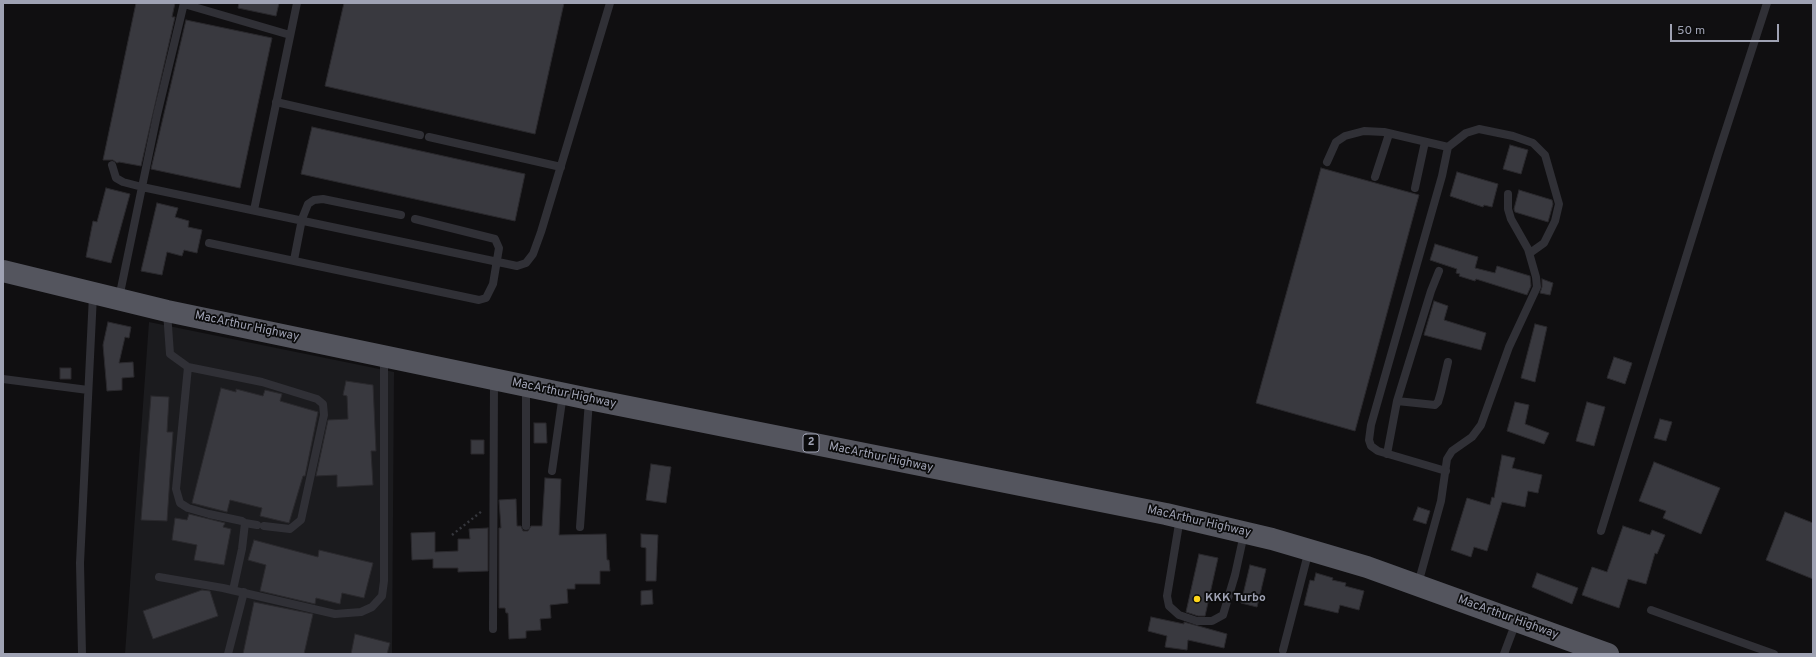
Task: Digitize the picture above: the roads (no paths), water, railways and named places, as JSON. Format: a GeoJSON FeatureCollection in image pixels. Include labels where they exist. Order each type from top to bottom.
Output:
{"type":"FeatureCollection","features":[{"type":"Feature","properties":{"kind":"highway","name":"MacArthur Highway"},"geometry":{"type":"LineString","coordinates":[[3,271],[119,298],[167,311],[589,399],[1180,517],[1309,550],[1367,567],[1608,654]]}},
{"type":"Feature","properties":{"kind":"lane"},"geometry":{"type":"LineString","coordinates":[[254,210],[297,3]]}},
{"type":"Feature","properties":{"kind":"lane"},"geometry":{"type":"LineString","coordinates":[[112,165],[116,178],[123,182],[142,187],[302,219],[497,262],[521,265],[533,254],[561,167],[610,3]]}},
{"type":"Feature","properties":{"kind":"lane"},"geometry":{"type":"LineString","coordinates":[[1601,531],[1718,154],[1767,3]]}},
{"type":"Feature","properties":{"kind":"lane"},"geometry":{"type":"LineString","coordinates":[[119,298],[157,115],[184,4],[290,35]]}},
{"type":"Feature","properties":{"kind":"lane"},"geometry":{"type":"LineString","coordinates":[[276,102],[420,135]]}},
{"type":"Feature","properties":{"kind":"lane"},"geometry":{"type":"LineString","coordinates":[[1446,472],[1378,451],[1371,446],[1369,440],[1371,425],[1442,176],[1448,147],[1466,134],[1479,129],[1513,136],[1533,143],[1545,155],[1559,204],[1555,221],[1544,243],[1530,254]]}},
{"type":"Feature","properties":{"kind":"lane"},"geometry":{"type":"LineString","coordinates":[[1327,162],[1336,142],[1345,136],[1364,131],[1390,134],[1448,147]]}},
{"type":"Feature","properties":{"kind":"lane"},"geometry":{"type":"LineString","coordinates":[[1374,177],[1390,134]]}},
{"type":"Feature","properties":{"kind":"lane"},"geometry":{"type":"LineString","coordinates":[[429,137],[561,167]]}},
{"type":"Feature","properties":{"kind":"lane"},"geometry":{"type":"LineString","coordinates":[[1415,188],[1426,142]]}},
{"type":"Feature","properties":{"kind":"lane"},"geometry":{"type":"LineString","coordinates":[[1417,585],[1441,501],[1447,459],[1452,451],[1472,437],[1481,425],[1509,347],[1531,302],[1536,287],[1536,277],[1530,254],[1511,220],[1508,209],[1508,194]]}},
{"type":"Feature","properties":{"kind":"lane"},"geometry":{"type":"LineString","coordinates":[[294,260],[302,219],[308,204],[314,200],[323,199],[401,215]]}},
{"type":"Feature","properties":{"kind":"lane"},"geometry":{"type":"LineString","coordinates":[[210,243],[479,300],[486,298],[489,294],[497,262],[499,248],[495,239],[415,219]]}},
{"type":"Feature","properties":{"kind":"lane"},"geometry":{"type":"LineString","coordinates":[[1387,454],[1397,401],[1431,291],[1439,271]]}},
{"type":"Feature","properties":{"kind":"lane"},"geometry":{"type":"LineString","coordinates":[[82,654],[80,562],[94,292]]}},
{"type":"Feature","properties":{"kind":"lane"},"geometry":{"type":"LineString","coordinates":[[167,311],[170,354],[188,367],[262,382],[317,399],[323,404],[324,415],[301,520],[290,529],[245,524],[242,521],[188,508],[180,503],[176,489],[188,367]]}},
{"type":"Feature","properties":{"kind":"lane"},"geometry":{"type":"LineString","coordinates":[[159,577],[244,592],[335,614],[361,612],[372,607],[382,596],[384,356]]}},
{"type":"Feature","properties":{"kind":"lane"},"geometry":{"type":"LineString","coordinates":[[1397,401],[1435,405],[1438,402],[1442,392],[1448,362]]}},
{"type":"Feature","properties":{"kind":"lane"},"geometry":{"type":"LineString","coordinates":[[3,379],[88,390]]}},
{"type":"Feature","properties":{"kind":"lane"},"geometry":{"type":"LineString","coordinates":[[493,629],[494,379]]}},
{"type":"Feature","properties":{"kind":"lane"},"geometry":{"type":"LineString","coordinates":[[526,386],[526,526]]}},
{"type":"Feature","properties":{"kind":"lane"},"geometry":{"type":"LineString","coordinates":[[552,471],[563,393]]}},
{"type":"Feature","properties":{"kind":"lane"},"geometry":{"type":"LineString","coordinates":[[580,527],[589,399]]}},
{"type":"Feature","properties":{"kind":"lane"},"geometry":{"type":"LineString","coordinates":[[1180,517],[1167,596],[1169,606],[1179,616],[1197,621],[1212,621],[1223,615],[1235,575],[1244,533]]}},
{"type":"Feature","properties":{"kind":"lane"},"geometry":{"type":"LineString","coordinates":[[233,590],[242,549],[245,524]]}},
{"type":"Feature","properties":{"kind":"lane"},"geometry":{"type":"LineString","coordinates":[[1283,650],[1309,550]]}},
{"type":"Feature","properties":{"kind":"lane"},"geometry":{"type":"LineString","coordinates":[[228,654],[244,592]]}},
{"type":"Feature","properties":{"kind":"lane"},"geometry":{"type":"LineString","coordinates":[[1651,610],[1774,654]]}},
{"type":"Feature","properties":{"kind":"lane"},"geometry":{"type":"LineString","coordinates":[[1504,654],[1516,622]]}},
{"type":"Feature","properties":{"kind":"place","name":"KKK Turbo"},"geometry":{"type":"Point","coordinates":[1197,599]}}]}
